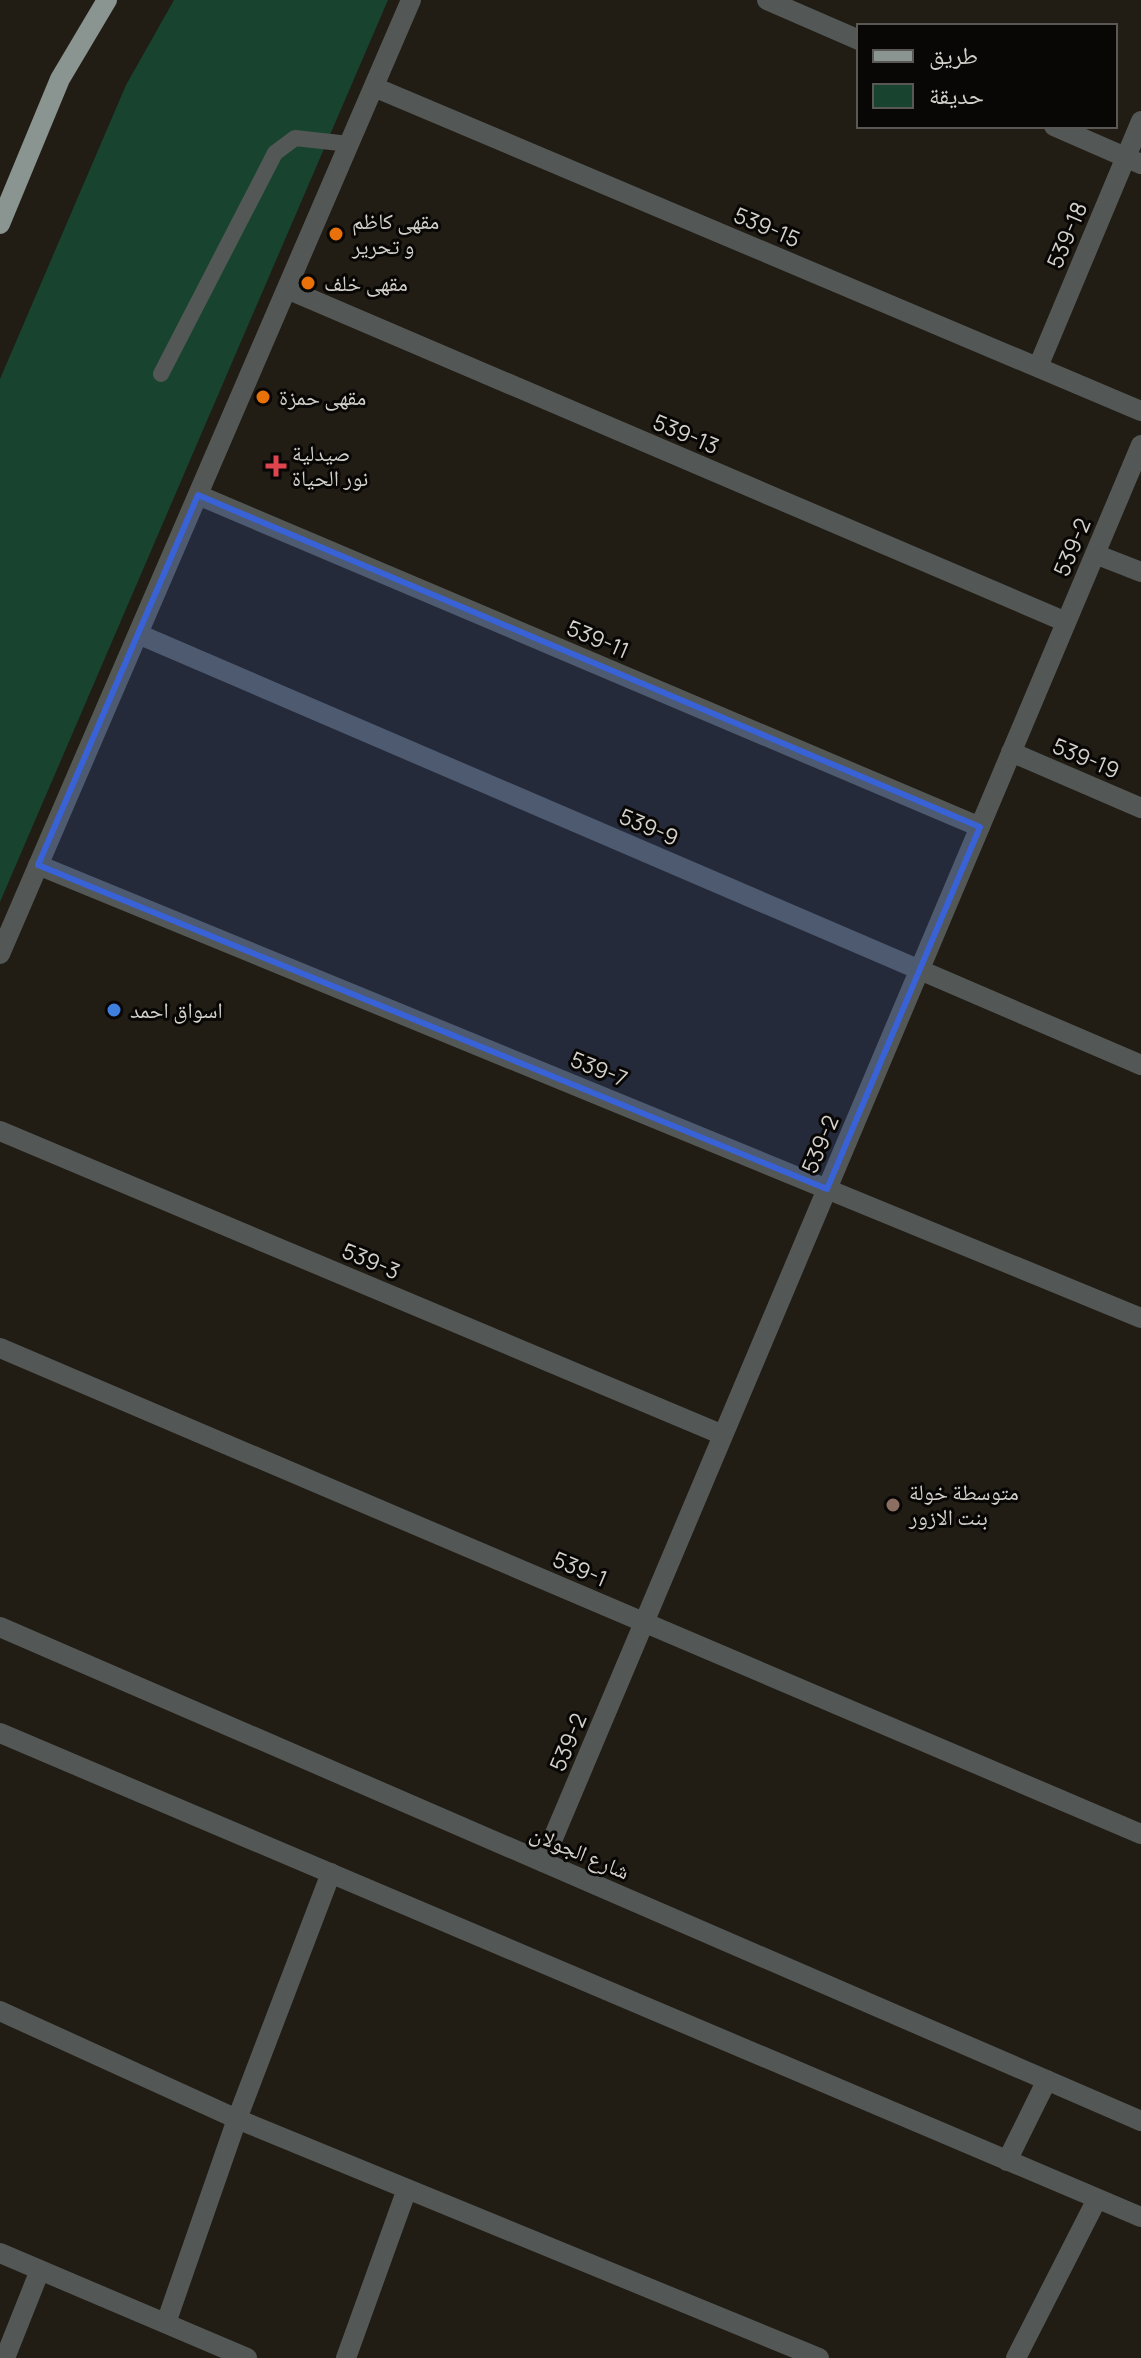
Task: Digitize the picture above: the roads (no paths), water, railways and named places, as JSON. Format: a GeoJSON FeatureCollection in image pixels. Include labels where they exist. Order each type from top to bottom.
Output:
{"type":"FeatureCollection","features":[{"type":"Feature","properties":{"kind":"main road"},"geometry":{"type":"LineString","coordinates":[[0,224],[60,79],[107,0]]}},
{"type":"Feature","properties":{"kind":"street"},"geometry":{"type":"LineString","coordinates":[[0,954],[411,0]]}},
{"type":"Feature","properties":{"kind":"street"},"geometry":{"type":"LineString","coordinates":[[767,0],[857,39]]}},
{"type":"Feature","properties":{"kind":"street","name":"539-15"},"geometry":{"type":"LineString","coordinates":[[374,87],[1141,411]]}},
{"type":"Feature","properties":{"kind":"street","name":"539-18"},"geometry":{"type":"LineString","coordinates":[[1038,367],[1133,161],[1141,121]]}},
{"type":"Feature","properties":{"kind":"street"},"geometry":{"type":"LineString","coordinates":[[1059,128],[1133,161]]}},
{"type":"Feature","properties":{"kind":"street","name":"539-13"},"geometry":{"type":"LineString","coordinates":[[287,289],[1066,622]]}},
{"type":"Feature","properties":{"kind":"street","name":"539-2"},"geometry":{"type":"LineString","coordinates":[[543,1862],[1141,445]]}},
{"type":"Feature","properties":{"kind":"street","name":"539-11"},"geometry":{"type":"LineString","coordinates":[[198,495],[980,827]]}},
{"type":"Feature","properties":{"kind":"street"},"geometry":{"type":"LineString","coordinates":[[1095,554],[1141,572]]}},
{"type":"Feature","properties":{"kind":"street","name":"539-9"},"geometry":{"type":"LineString","coordinates":[[138,634],[1141,1065]]}},
{"type":"Feature","properties":{"kind":"street","name":"539-19"},"geometry":{"type":"LineString","coordinates":[[1011,752],[1141,808]]}},
{"type":"Feature","properties":{"kind":"street","name":"539-7"},"geometry":{"type":"LineString","coordinates":[[38,865],[1141,1318]]}},
{"type":"Feature","properties":{"kind":"street","name":"539-3"},"geometry":{"type":"LineString","coordinates":[[0,1131],[723,1435]]}},
{"type":"Feature","properties":{"kind":"street","name":"539-1"},"geometry":{"type":"LineString","coordinates":[[0,1348],[1141,1834]]}},
{"type":"Feature","properties":{"kind":"street","name":"شارع الجولان"},"geometry":{"type":"LineString","coordinates":[[0,1627],[1141,2121]]}},
{"type":"Feature","properties":{"kind":"street"},"geometry":{"type":"LineString","coordinates":[[0,1733],[1141,2217]]}},
{"type":"Feature","properties":{"kind":"street"},"geometry":{"type":"LineString","coordinates":[[166,2323],[237,2119],[331,1873]]}},
{"type":"Feature","properties":{"kind":"street"},"geometry":{"type":"LineString","coordinates":[[0,2011],[237,2119],[819,2358]]}},
{"type":"Feature","properties":{"kind":"street"},"geometry":{"type":"LineString","coordinates":[[1007,2161],[1047,2080]]}},
{"type":"Feature","properties":{"kind":"street"},"geometry":{"type":"LineString","coordinates":[[346,2358],[407,2189]]}},
{"type":"Feature","properties":{"kind":"street"},"geometry":{"type":"LineString","coordinates":[[1016,2358],[1097,2199]]}},
{"type":"Feature","properties":{"kind":"street"},"geometry":{"type":"LineString","coordinates":[[0,2253],[247,2358]]}},
{"type":"Feature","properties":{"kind":"street"},"geometry":{"type":"LineString","coordinates":[[5,2358],[40,2270]]}},
{"type":"Feature","properties":{"kind":"lane"},"geometry":{"type":"LineString","coordinates":[[161,374],[275,153],[295,138],[349,144]]}},
{"type":"Feature","properties":{"kind":"place","name":"مقهى كاظم و تحرير"},"geometry":{"type":"Point","coordinates":[336,234]}},
{"type":"Feature","properties":{"kind":"place","name":"مقهى خلف"},"geometry":{"type":"Point","coordinates":[308,283]}},
{"type":"Feature","properties":{"kind":"place","name":"مقهى حمزة"},"geometry":{"type":"Point","coordinates":[263,397]}},
{"type":"Feature","properties":{"kind":"place","name":"صيدلية نور الحياة"},"geometry":{"type":"Point","coordinates":[276,466]}},
{"type":"Feature","properties":{"kind":"place","name":"اسواق احمد"},"geometry":{"type":"Point","coordinates":[114,1010]}},
{"type":"Feature","properties":{"kind":"place","name":"متوسطة خولة بنت الازور"},"geometry":{"type":"Point","coordinates":[893,1505]}}]}
